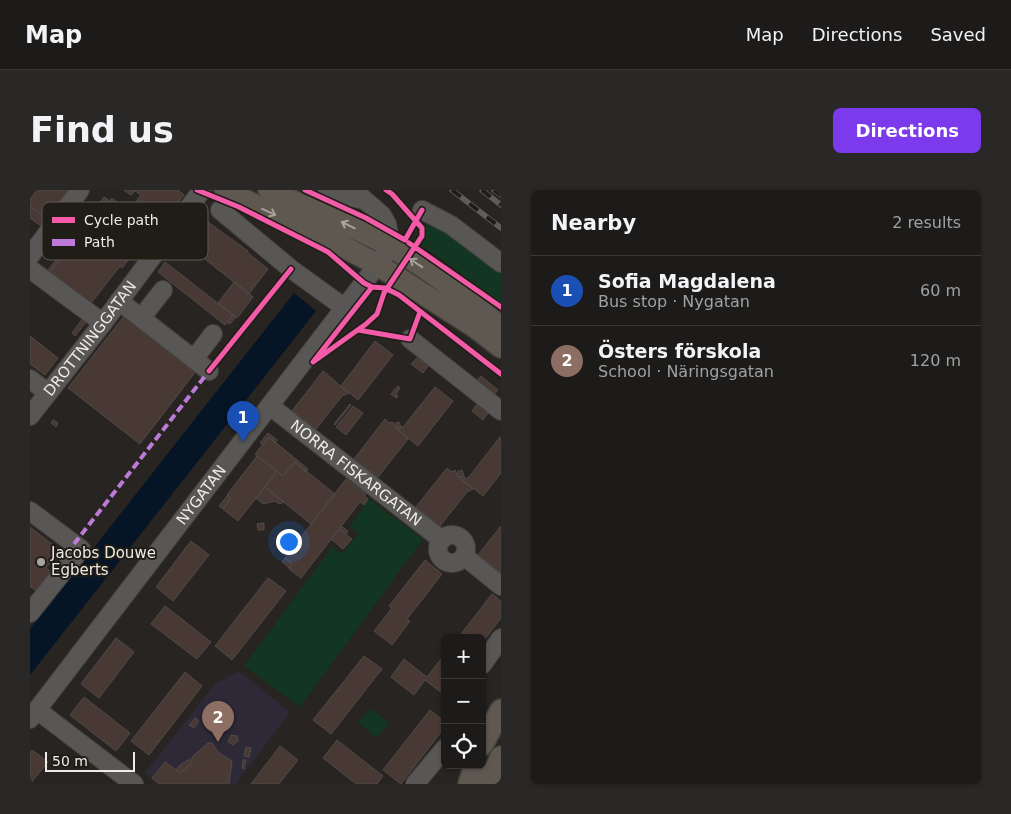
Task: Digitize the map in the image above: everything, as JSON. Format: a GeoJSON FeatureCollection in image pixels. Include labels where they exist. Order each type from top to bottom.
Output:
{"type":"FeatureCollection","features":[{"type":"Feature","properties":{"kind":"main road"},"geometry":{"type":"LineString","coordinates":[[269,190],[391,246],[441,280],[501,328]]}},
{"type":"Feature","properties":{"kind":"main road"},"geometry":{"type":"LineString","coordinates":[[223,200],[268,212],[333,240],[378,264],[421,294],[475,327],[501,347]]}},
{"type":"Feature","properties":{"kind":"main road"},"geometry":{"type":"LineString","coordinates":[[441,280],[501,313]]}},
{"type":"Feature","properties":{"kind":"main road"},"geometry":{"type":"LineString","coordinates":[[421,294],[501,362]]}},
{"type":"Feature","properties":{"kind":"main road"},"geometry":{"type":"LineString","coordinates":[[486,738],[501,710]]}},
{"type":"Feature","properties":{"kind":"main road"},"geometry":{"type":"LineString","coordinates":[[491,784],[493,774],[501,757]]}},
{"type":"Feature","properties":{"kind":"main road"},"geometry":{"type":"LineString","coordinates":[[469,784],[473,769]]}},
{"type":"Feature","properties":{"kind":"street"},"geometry":{"type":"LineString","coordinates":[[71,202],[80,190]]}},
{"type":"Feature","properties":{"kind":"street","name":"DROTTNINGGATAN"},"geometry":{"type":"LineString","coordinates":[[193,202],[202,190]]}},
{"type":"Feature","properties":{"kind":"street"},"geometry":{"type":"LineString","coordinates":[[327,190],[335,194],[358,195],[382,215],[387,224],[391,246]]}},
{"type":"Feature","properties":{"kind":"street"},"geometry":{"type":"LineString","coordinates":[[223,200],[291,269],[345,308]]}},
{"type":"Feature","properties":{"kind":"street"},"geometry":{"type":"LineString","coordinates":[[422,210],[450,225],[501,263]]}},
{"type":"Feature","properties":{"kind":"street"},"geometry":{"type":"LineString","coordinates":[[30,256],[42,240]]}},
{"type":"Feature","properties":{"kind":"street","name":"NYGATAN"},"geometry":{"type":"LineString","coordinates":[[34,714],[391,246]]}},
{"type":"Feature","properties":{"kind":"street","name":"DROTTNINGGATAN"},"geometry":{"type":"LineString","coordinates":[[30,416],[150,260]]}},
{"type":"Feature","properties":{"kind":"street"},"geometry":{"type":"LineString","coordinates":[[30,269],[103,323]]}},
{"type":"Feature","properties":{"kind":"street"},"geometry":{"type":"LineString","coordinates":[[141,318],[163,290]]}},
{"type":"Feature","properties":{"kind":"street"},"geometry":{"type":"LineString","coordinates":[[119,301],[209,371]]}},
{"type":"Feature","properties":{"kind":"street"},"geometry":{"type":"LineString","coordinates":[[194,359],[213,334]]}},
{"type":"Feature","properties":{"kind":"street"},"geometry":{"type":"LineString","coordinates":[[410,339],[501,411]]}},
{"type":"Feature","properties":{"kind":"street"},"geometry":{"type":"LineString","coordinates":[[30,379],[48,393]]}},
{"type":"Feature","properties":{"kind":"street","name":"NORRA FISKARGATAN"},"geometry":{"type":"LineString","coordinates":[[270,406],[442,540],[451,536],[460,538],[466,547],[464,556],[501,586]]}},
{"type":"Feature","properties":{"kind":"street"},"geometry":{"type":"LineString","coordinates":[[30,511],[81,549],[30,613]]}},
{"type":"Feature","properties":{"kind":"street"},"geometry":{"type":"LineString","coordinates":[[486,659],[501,638]]}},
{"type":"Feature","properties":{"kind":"street"},"geometry":{"type":"LineString","coordinates":[[34,714],[134,784]]}},
{"type":"Feature","properties":{"kind":"street"},"geometry":{"type":"LineString","coordinates":[[415,784],[441,753]]}},
{"type":"Feature","properties":{"kind":"shaded area"},"geometry":{"type":"Polygon","coordinates":[[[239,671],[290,712],[236,784],[158,784],[145,773],[215,684],[239,671]]]}},
{"type":"Feature","properties":{"kind":"green space"},"geometry":{"type":"Polygon","coordinates":[[[429,222],[448,228],[501,267],[501,303],[415,240],[429,222]]]}},
{"type":"Feature","properties":{"kind":"green space"},"geometry":{"type":"Polygon","coordinates":[[[369,499],[423,539],[300,707],[244,666],[332,547],[343,554],[358,533],[350,526],[369,499]]]}},
{"type":"Feature","properties":{"kind":"green space"},"geometry":{"type":"Polygon","coordinates":[[[370,708],[389,723],[377,738],[358,723],[370,708]]]}},
{"type":"Feature","properties":{"kind":"water"},"geometry":{"type":"Polygon","coordinates":[[[294,293],[316,311],[30,675],[30,629],[294,293]]]}},
{"type":"Feature","properties":{"kind":"building"},"geometry":{"type":"Polygon","coordinates":[[[37,190],[69,190],[60,202],[42,202],[42,215],[30,206],[30,199],[37,190]]]}},
{"type":"Feature","properties":{"kind":"building"},"geometry":{"type":"Polygon","coordinates":[[[124,190],[178,190],[184,195],[178,202],[135,202],[141,195],[135,191],[131,195],[124,190]]]}},
{"type":"Feature","properties":{"kind":"building"},"geometry":{"type":"Polygon","coordinates":[[[104,197],[107,199],[105,202],[100,202],[104,197]]]}},
{"type":"Feature","properties":{"kind":"building"},"geometry":{"type":"Polygon","coordinates":[[[112,198],[117,202],[110,202],[109,201],[112,198]]]}},
{"type":"Feature","properties":{"kind":"building"},"geometry":{"type":"Polygon","coordinates":[[[30,206],[42,215],[42,225],[41,226],[30,218],[30,206]]]}},
{"type":"Feature","properties":{"kind":"building"},"geometry":{"type":"Polygon","coordinates":[[[208,222],[248,251],[268,269],[249,294],[206,260],[208,260],[208,222]]]}},
{"type":"Feature","properties":{"kind":"building"},"geometry":{"type":"Polygon","coordinates":[[[56,260],[59,260],[47,276],[45,274],[56,260]]]}},
{"type":"Feature","properties":{"kind":"building"},"geometry":{"type":"Polygon","coordinates":[[[59,260],[128,260],[122,268],[120,266],[88,307],[47,276],[59,260]]]}},
{"type":"Feature","properties":{"kind":"building"},"geometry":{"type":"Polygon","coordinates":[[[165,262],[233,315],[225,325],[158,272],[165,262]]]}},
{"type":"Feature","properties":{"kind":"building"},"geometry":{"type":"Polygon","coordinates":[[[234,282],[253,297],[237,318],[218,303],[234,282]]]}},
{"type":"Feature","properties":{"kind":"building"},"geometry":{"type":"Polygon","coordinates":[[[233,315],[236,317],[230,324],[227,322],[233,315]]]}},
{"type":"Feature","properties":{"kind":"building"},"geometry":{"type":"Polygon","coordinates":[[[124,316],[196,371],[140,444],[68,388],[124,316]]]}},
{"type":"Feature","properties":{"kind":"building"},"geometry":{"type":"Polygon","coordinates":[[[83,318],[87,321],[75,336],[72,333],[83,318]]]}},
{"type":"Feature","properties":{"kind":"building"},"geometry":{"type":"Polygon","coordinates":[[[30,336],[58,358],[45,375],[30,364],[30,336]]]}},
{"type":"Feature","properties":{"kind":"building"},"geometry":{"type":"Polygon","coordinates":[[[375,341],[393,355],[358,400],[341,386],[375,341]]]}},
{"type":"Feature","properties":{"kind":"building"},"geometry":{"type":"Polygon","coordinates":[[[417,358],[428,366],[423,373],[411,364],[417,358]]]}},
{"type":"Feature","properties":{"kind":"building"},"geometry":{"type":"Polygon","coordinates":[[[323,371],[349,393],[342,396],[316,429],[292,411],[323,371]]]}},
{"type":"Feature","properties":{"kind":"building"},"geometry":{"type":"Polygon","coordinates":[[[481,376],[498,390],[492,397],[475,383],[481,376]]]}},
{"type":"Feature","properties":{"kind":"building"},"geometry":{"type":"Polygon","coordinates":[[[398,386],[400,388],[396,398],[391,394],[398,386]]]}},
{"type":"Feature","properties":{"kind":"building"},"geometry":{"type":"Polygon","coordinates":[[[435,387],[453,401],[418,446],[397,429],[404,426],[435,387]]]}},
{"type":"Feature","properties":{"kind":"building"},"geometry":{"type":"Polygon","coordinates":[[[477,404],[488,413],[483,420],[472,411],[477,404]]]}},
{"type":"Feature","properties":{"kind":"building"},"geometry":{"type":"Polygon","coordinates":[[[351,405],[335,425],[334,424],[351,405]]]}},
{"type":"Feature","properties":{"kind":"building"},"geometry":{"type":"Polygon","coordinates":[[[353,406],[363,413],[346,435],[336,427],[353,406]]]}},
{"type":"Feature","properties":{"kind":"building"},"geometry":{"type":"Polygon","coordinates":[[[385,419],[389,423],[393,422],[395,427],[408,439],[378,477],[354,459],[385,419]]]}},
{"type":"Feature","properties":{"kind":"building"},"geometry":{"type":"Polygon","coordinates":[[[53,420],[58,423],[56,427],[51,423],[53,420]]]}},
{"type":"Feature","properties":{"kind":"building"},"geometry":{"type":"Polygon","coordinates":[[[399,422],[401,427],[397,429],[395,423],[399,422]]]}},
{"type":"Feature","properties":{"kind":"building"},"geometry":{"type":"Polygon","coordinates":[[[268,433],[277,440],[275,443],[269,437],[263,445],[260,443],[268,433]]]}},
{"type":"Feature","properties":{"kind":"building"},"geometry":{"type":"Polygon","coordinates":[[[269,437],[297,460],[283,476],[255,454],[269,437]]]}},
{"type":"Feature","properties":{"kind":"building"},"geometry":{"type":"Polygon","coordinates":[[[500,437],[501,473],[483,496],[459,477],[464,476],[465,479],[469,477],[500,437]]]}},
{"type":"Feature","properties":{"kind":"building"},"geometry":{"type":"Polygon","coordinates":[[[257,456],[277,471],[238,521],[223,509],[231,498],[227,495],[257,456]]]}},
{"type":"Feature","properties":{"kind":"building"},"geometry":{"type":"Polygon","coordinates":[[[297,460],[308,469],[306,472],[295,462],[297,460]]]}},
{"type":"Feature","properties":{"kind":"building"},"geometry":{"type":"Polygon","coordinates":[[[295,462],[335,494],[311,524],[265,487],[277,471],[283,476],[295,462]]]}},
{"type":"Feature","properties":{"kind":"building"},"geometry":{"type":"Polygon","coordinates":[[[447,468],[452,472],[455,470],[457,476],[473,489],[467,492],[440,526],[416,507],[447,468]]]}},
{"type":"Feature","properties":{"kind":"building"},"geometry":{"type":"Polygon","coordinates":[[[462,470],[464,476],[459,477],[457,472],[462,470]]]}},
{"type":"Feature","properties":{"kind":"building"},"geometry":{"type":"Polygon","coordinates":[[[346,479],[366,494],[364,496],[368,499],[364,505],[360,502],[301,578],[289,569],[292,564],[285,558],[346,479]]]}},
{"type":"Feature","properties":{"kind":"building"},"geometry":{"type":"Polygon","coordinates":[[[265,487],[284,502],[279,504],[275,501],[263,504],[256,498],[265,487]]]}},
{"type":"Feature","properties":{"kind":"building"},"geometry":{"type":"Polygon","coordinates":[[[228,495],[231,498],[223,509],[219,506],[228,495]]]}},
{"type":"Feature","properties":{"kind":"building"},"geometry":{"type":"Polygon","coordinates":[[[264,523],[264,530],[258,530],[257,524],[264,523]]]}},
{"type":"Feature","properties":{"kind":"building"},"geometry":{"type":"Polygon","coordinates":[[[341,526],[348,531],[346,534],[339,529],[341,526]]]}},
{"type":"Feature","properties":{"kind":"building"},"geometry":{"type":"Polygon","coordinates":[[[501,526],[501,573],[478,555],[501,526]]]}},
{"type":"Feature","properties":{"kind":"building","name":"Jacobs Douwe Egberts"},"geometry":{"type":"Polygon","coordinates":[[[30,527],[58,549],[54,555],[56,556],[46,568],[54,574],[39,593],[30,588],[30,527]]]}},
{"type":"Feature","properties":{"kind":"building"},"geometry":{"type":"Polygon","coordinates":[[[339,529],[352,539],[343,549],[331,539],[339,529]]]}},
{"type":"Feature","properties":{"kind":"building"},"geometry":{"type":"Polygon","coordinates":[[[191,541],[209,555],[173,601],[156,587],[191,541]]]}},
{"type":"Feature","properties":{"kind":"building"},"geometry":{"type":"Polygon","coordinates":[[[285,558],[292,564],[289,568],[282,562],[285,558]]]}},
{"type":"Feature","properties":{"kind":"building"},"geometry":{"type":"Polygon","coordinates":[[[425,560],[442,574],[407,619],[410,621],[392,645],[374,631],[392,608],[389,606],[425,560]]]}},
{"type":"Feature","properties":{"kind":"building"},"geometry":{"type":"Polygon","coordinates":[[[268,578],[286,591],[232,660],[215,646],[268,578]]]}},
{"type":"Feature","properties":{"kind":"building"},"geometry":{"type":"Polygon","coordinates":[[[492,594],[501,601],[501,618],[486,638],[486,634],[461,634],[492,594]]]}},
{"type":"Feature","properties":{"kind":"building"},"geometry":{"type":"Polygon","coordinates":[[[165,606],[211,642],[197,659],[151,624],[165,606]]]}},
{"type":"Feature","properties":{"kind":"building"},"geometry":{"type":"Polygon","coordinates":[[[116,638],[134,652],[99,698],[81,684],[116,638]]]}},
{"type":"Feature","properties":{"kind":"building"},"geometry":{"type":"Polygon","coordinates":[[[364,656],[382,669],[331,734],[313,720],[364,656]]]}},
{"type":"Feature","properties":{"kind":"building"},"geometry":{"type":"Polygon","coordinates":[[[404,659],[427,677],[441,659],[441,692],[425,680],[414,695],[391,677],[404,659]]]}},
{"type":"Feature","properties":{"kind":"building"},"geometry":{"type":"Polygon","coordinates":[[[185,672],[202,686],[149,755],[131,741],[185,672]]]}},
{"type":"Feature","properties":{"kind":"building"},"geometry":{"type":"Polygon","coordinates":[[[84,697],[130,733],[116,751],[70,715],[84,697]]]}},
{"type":"Feature","properties":{"kind":"building"},"geometry":{"type":"Polygon","coordinates":[[[430,710],[441,719],[441,732],[401,784],[383,770],[430,710]]]}},
{"type":"Feature","properties":{"kind":"building"},"geometry":{"type":"Polygon","coordinates":[[[195,718],[199,721],[194,728],[189,725],[195,718]]]}},
{"type":"Feature","properties":{"kind":"building"},"geometry":{"type":"Polygon","coordinates":[[[231,735],[237,736],[238,741],[233,745],[228,742],[231,735]]]}},
{"type":"Feature","properties":{"kind":"building"},"geometry":{"type":"Polygon","coordinates":[[[337,740],[383,776],[377,784],[356,784],[323,758],[337,740]]]}},
{"type":"Feature","properties":{"kind":"building"},"geometry":{"type":"Polygon","coordinates":[[[208,743],[212,743],[219,753],[232,761],[229,784],[159,784],[152,778],[165,762],[180,773],[192,763],[192,757],[208,743]]]}},
{"type":"Feature","properties":{"kind":"building"},"geometry":{"type":"Polygon","coordinates":[[[280,746],[298,760],[279,784],[251,784],[280,746]]]}},
{"type":"Feature","properties":{"kind":"building"},"geometry":{"type":"Polygon","coordinates":[[[246,747],[251,748],[249,757],[244,756],[246,747]]]}},
{"type":"Feature","properties":{"kind":"building"},"geometry":{"type":"Polygon","coordinates":[[[32,750],[48,762],[30,784],[30,753],[32,750]]]}},
{"type":"Feature","properties":{"kind":"building"},"geometry":{"type":"Polygon","coordinates":[[[190,759],[192,763],[180,773],[176,770],[180,765],[190,759]]]}},
{"type":"Feature","properties":{"kind":"building"},"geometry":{"type":"Polygon","coordinates":[[[243,760],[246,760],[244,769],[242,768],[243,760]]]}},
{"type":"Feature","properties":{"kind":"railway"},"geometry":{"type":"LineString","coordinates":[[452,190],[501,228]]}},
{"type":"Feature","properties":{"kind":"railway"},"geometry":{"type":"LineString","coordinates":[[482,190],[501,205]]}},
{"type":"Feature","properties":{"kind":"railway"},"geometry":{"type":"LineString","coordinates":[[494,190],[501,195]]}},
{"type":"Feature","properties":{"kind":"marked path"},"geometry":{"type":"LineString","coordinates":[[74,544],[209,371]]}},
{"type":"Feature","properties":{"kind":"cycle path"},"geometry":{"type":"LineString","coordinates":[[197,190],[239,207],[328,252],[364,283],[372,287],[385,288],[399,295],[501,374]]}},
{"type":"Feature","properties":{"kind":"cycle path"},"geometry":{"type":"LineString","coordinates":[[305,190],[366,218],[405,240],[422,210]]}},
{"type":"Feature","properties":{"kind":"cycle path"},"geometry":{"type":"LineString","coordinates":[[372,287],[313,362],[377,314],[384,293],[422,236],[422,228],[392,194],[386,190]]}},
{"type":"Feature","properties":{"kind":"cycle path"},"geometry":{"type":"LineString","coordinates":[[409,243],[501,307]]}},
{"type":"Feature","properties":{"kind":"cycle path"},"geometry":{"type":"LineString","coordinates":[[209,371],[291,269]]}},
{"type":"Feature","properties":{"kind":"cycle path"},"geometry":{"type":"LineString","coordinates":[[358,330],[410,339],[420,312]]}},
{"type":"Feature","properties":{"kind":"place","name":"Sofia Magdalena"},"geometry":{"type":"Point","coordinates":[243,442]}},
{"type":"Feature","properties":{"kind":"place","name":"Jacobs Douwe Egberts"},"geometry":{"type":"Point","coordinates":[41,562]}},
{"type":"Feature","properties":{"kind":"place","name":"Östers förskola"},"geometry":{"type":"Point","coordinates":[218,742]}}]}
